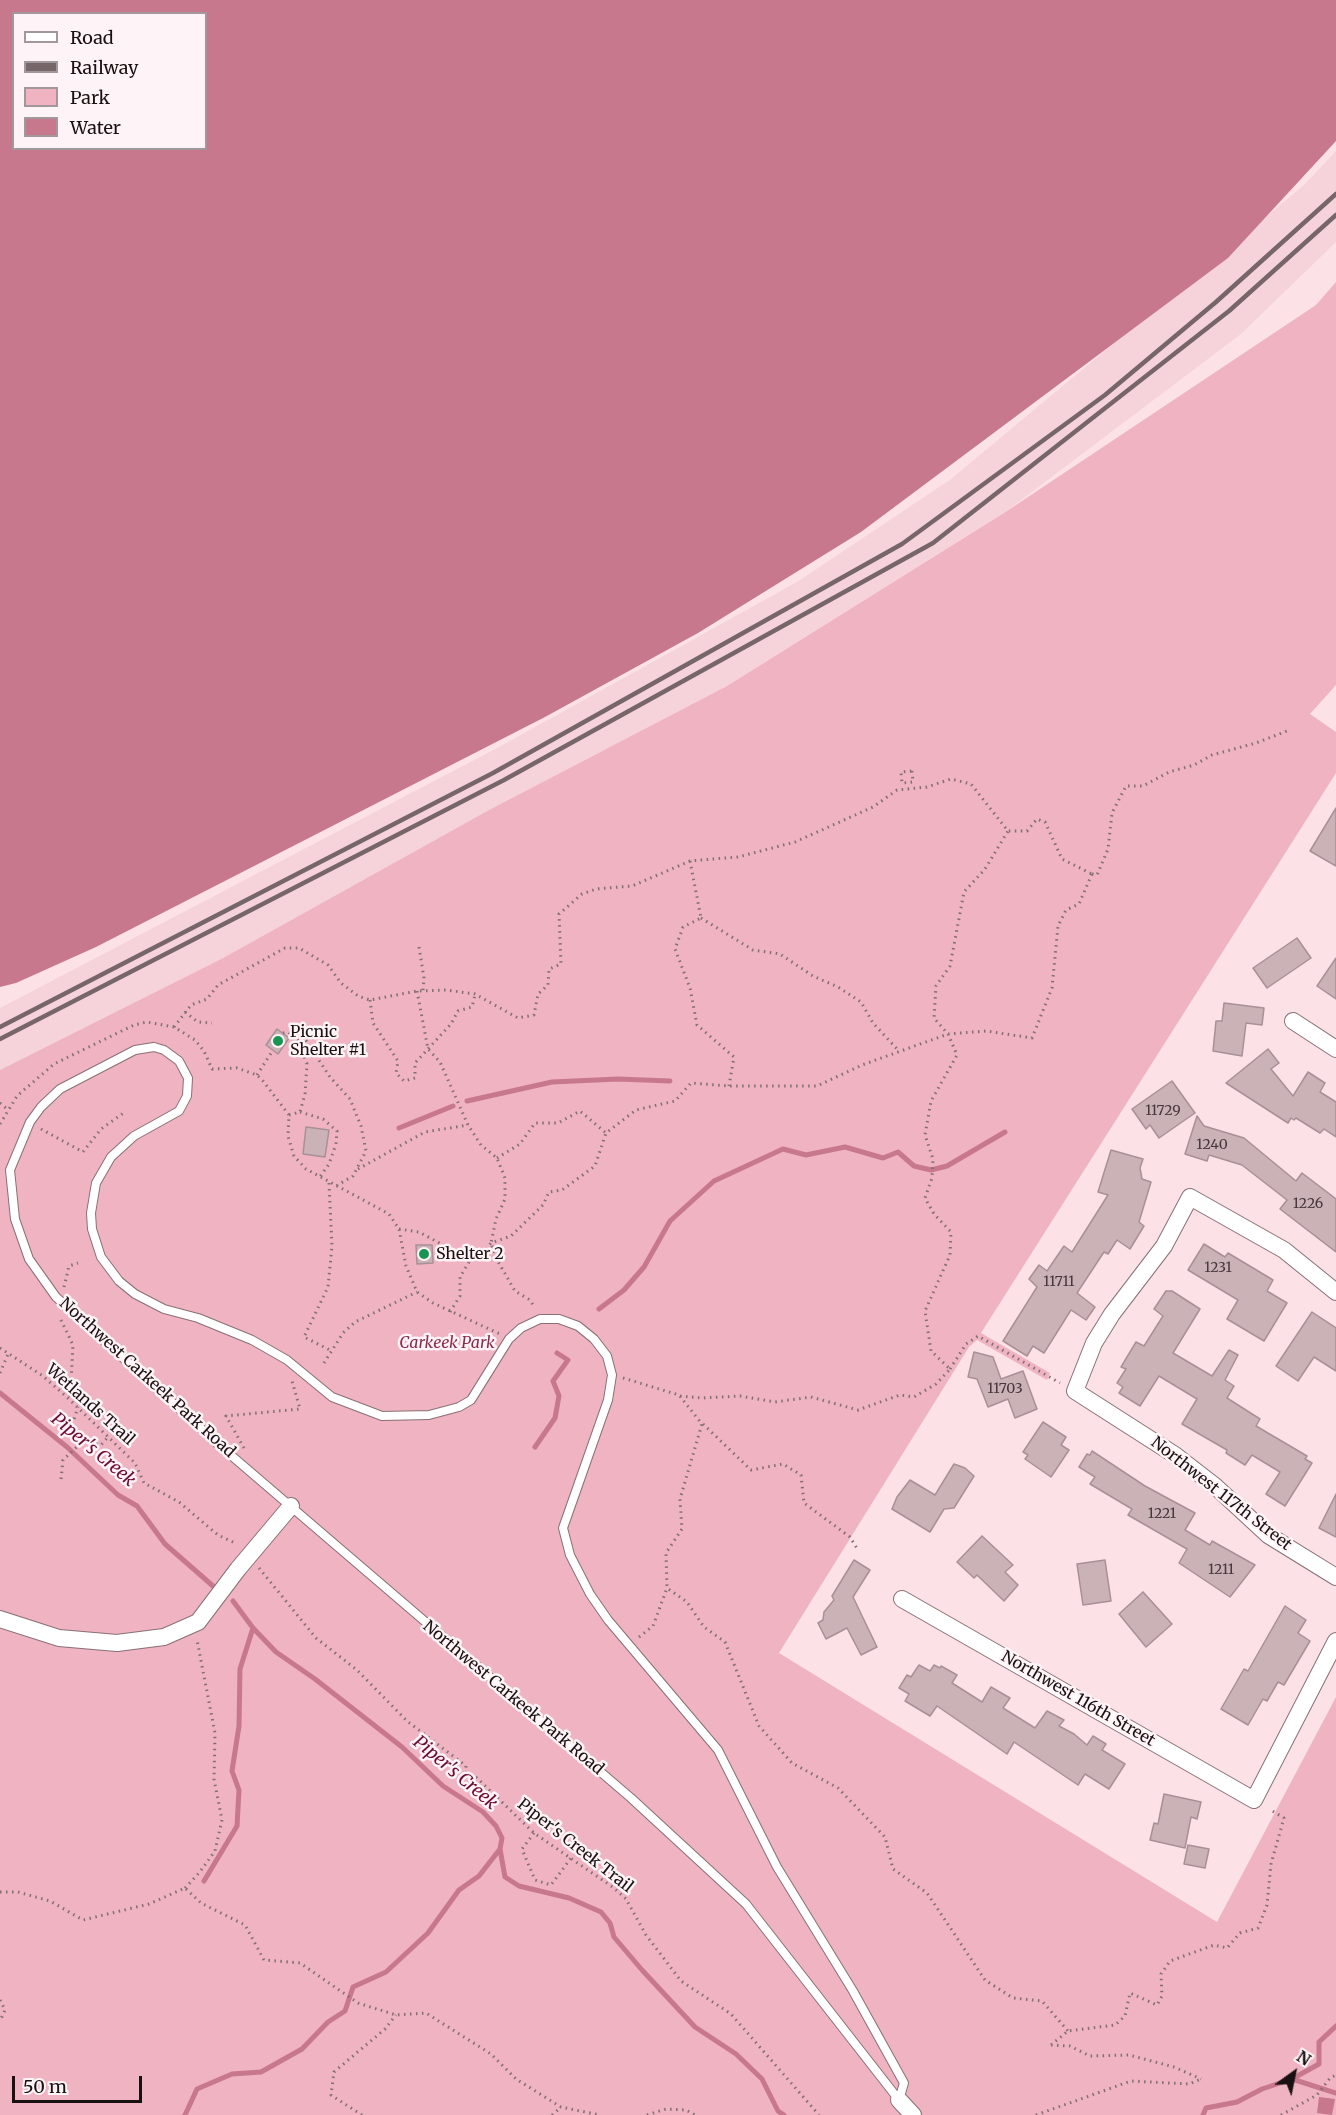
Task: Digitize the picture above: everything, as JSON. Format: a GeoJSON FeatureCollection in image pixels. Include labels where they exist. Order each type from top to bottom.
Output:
{"type":"FeatureCollection","features":[{"type":"Feature","properties":{"kind":"street"},"geometry":{"type":"LineString","coordinates":[[1293,1021],[1336,1049]]}},
{"type":"Feature","properties":{"kind":"street"},"geometry":{"type":"LineString","coordinates":[[1075,1391],[1094,1343],[1112,1314],[1164,1246],[1190,1197],[1284,1250],[1336,1292]]}},
{"type":"Feature","properties":{"kind":"street","name":"Northwest 117th Street"},"geometry":{"type":"LineString","coordinates":[[1075,1391],[1175,1455],[1215,1486],[1268,1535],[1336,1577]]}},
{"type":"Feature","properties":{"kind":"street"},"geometry":{"type":"LineString","coordinates":[[0,1619],[59,1638],[117,1643],[164,1637],[198,1622],[238,1569],[291,1506]]}},
{"type":"Feature","properties":{"kind":"street","name":"Northwest 116th Street"},"geometry":{"type":"LineString","coordinates":[[902,1599],[1254,1800]]}},
{"type":"Feature","properties":{"kind":"street"},"geometry":{"type":"LineString","coordinates":[[1254,1800],[1336,1641]]}},
{"type":"Feature","properties":{"kind":"street","name":"Northwest Carkeek Park Road"},"geometry":{"type":"LineString","coordinates":[[899,2100],[913,2115]]}},
{"type":"Feature","properties":{"kind":"lane","name":"Northwest Carkeek Park Road"},"geometry":{"type":"LineString","coordinates":[[144,1048],[164,1050],[172,1054],[185,1070],[188,1087],[184,1104],[171,1117],[122,1146],[102,1169],[92,1198],[92,1229],[101,1257],[119,1281],[135,1294],[164,1309],[198,1318],[252,1340],[286,1360],[332,1397],[382,1416],[429,1415],[459,1407],[471,1400],[509,1339],[521,1328],[540,1319],[559,1319],[578,1326],[594,1339],[607,1356],[612,1375],[608,1400],[564,1528],[570,1555],[590,1594],[608,1620],[718,1750],[777,1868],[853,1991],[904,2084],[899,2100],[746,1904],[631,1798],[219,1445],[56,1297],[29,1259],[15,1219],[10,1170],[30,1122],[41,1107],[60,1089],[144,1048]]}},
{"type":"Feature","properties":{"kind":"path"},"geometry":{"type":"LineString","coordinates":[[1008,831],[1027,831],[1037,819],[1046,822],[1062,859],[1097,875],[1108,849],[1112,813],[1126,786],[1143,786],[1212,755],[1257,743],[1287,731]]}},
{"type":"Feature","properties":{"kind":"path"},"geometry":{"type":"LineString","coordinates":[[912,771],[913,782],[908,782],[902,783],[901,772],[912,771]]}},
{"type":"Feature","properties":{"kind":"path"},"geometry":{"type":"LineString","coordinates":[[174,1027],[191,1005],[207,999],[218,985],[285,948],[299,948],[328,965],[340,983],[358,996],[370,1000],[417,991],[446,990],[475,994],[518,1018],[534,1015],[538,994],[548,985],[549,969],[561,964],[559,914],[582,894],[596,889],[632,886],[690,861],[738,857],[795,842],[873,807],[897,790],[927,787],[951,779],[971,784],[1008,831]]}},
{"type":"Feature","properties":{"kind":"path"},"geometry":{"type":"LineString","coordinates":[[908,782],[908,788]]}},
{"type":"Feature","properties":{"kind":"path"},"geometry":{"type":"LineString","coordinates":[[950,1369],[931,1351],[925,1311],[950,1255],[951,1232],[934,1214],[925,1198],[932,1178],[933,1160],[926,1135],[931,1101],[957,1055],[948,1034],[934,1018],[936,986],[950,966],[964,892],[985,869],[1008,831]]}},
{"type":"Feature","properties":{"kind":"path"},"geometry":{"type":"LineString","coordinates":[[690,861],[701,918],[753,950],[780,954],[813,976],[838,987],[861,1002],[873,1023],[898,1051]]}},
{"type":"Feature","properties":{"kind":"path"},"geometry":{"type":"LineString","coordinates":[[399,1229],[419,1232],[454,1251],[472,1257],[481,1256],[491,1243],[510,1236],[543,1205],[549,1192],[562,1190],[595,1166],[606,1133],[636,1110],[675,1101],[691,1083],[729,1086],[817,1086],[898,1051],[948,1034],[986,1031],[1032,1038],[1052,988],[1058,926],[1066,910],[1079,904],[1092,874]]}},
{"type":"Feature","properties":{"kind":"path"},"geometry":{"type":"LineString","coordinates":[[701,918],[683,927],[675,949],[690,988],[697,1025],[734,1057],[729,1086]]}},
{"type":"Feature","properties":{"kind":"path"},"geometry":{"type":"LineString","coordinates":[[419,947],[424,978],[423,991]]}},
{"type":"Feature","properties":{"kind":"path"},"geometry":{"type":"LineString","coordinates":[[417,991],[428,1048],[440,1062],[468,1125],[481,1145],[497,1158],[505,1178],[505,1199],[495,1219],[491,1243],[496,1258],[515,1291],[530,1300]]}},
{"type":"Feature","properties":{"kind":"path"},"geometry":{"type":"LineString","coordinates":[[370,1000],[373,1023],[398,1061],[396,1073],[404,1081],[415,1078],[415,1063],[451,1024],[458,1011],[472,1007],[475,994]]}},
{"type":"Feature","properties":{"kind":"path"},"geometry":{"type":"LineString","coordinates":[[185,1012],[198,1022],[212,1023]]}},
{"type":"Feature","properties":{"kind":"path"},"geometry":{"type":"LineString","coordinates":[[0,1124],[16,1096],[54,1064],[122,1029],[147,1022],[174,1027],[195,1040],[204,1051],[212,1069],[237,1068],[257,1075],[289,1115],[288,1136],[294,1156],[306,1169],[389,1214],[399,1229],[406,1266],[417,1292],[450,1312],[509,1339]]}},
{"type":"Feature","properties":{"kind":"path"},"geometry":{"type":"LineString","coordinates":[[283,1034],[288,1032],[297,1039],[307,1064],[306,1094],[300,1112]]}},
{"type":"Feature","properties":{"kind":"path"},"geometry":{"type":"LineString","coordinates":[[297,1039],[303,1036],[330,1077],[350,1099],[361,1126],[366,1151],[353,1176],[336,1186]]}},
{"type":"Feature","properties":{"kind":"path"},"geometry":{"type":"LineString","coordinates":[[257,1075],[273,1050]]}},
{"type":"Feature","properties":{"kind":"path"},"geometry":{"type":"LineString","coordinates":[[0,1104],[8,1109]]}},
{"type":"Feature","properties":{"kind":"path"},"geometry":{"type":"LineString","coordinates":[[497,1158],[520,1144],[535,1123],[558,1123],[580,1111],[606,1133]]}},
{"type":"Feature","properties":{"kind":"path"},"geometry":{"type":"LineString","coordinates":[[39,1127],[84,1152],[102,1129],[125,1112]]}},
{"type":"Feature","properties":{"kind":"path"},"geometry":{"type":"LineString","coordinates":[[289,1115],[300,1112],[323,1119],[336,1131],[336,1144],[329,1164],[319,1178]]}},
{"type":"Feature","properties":{"kind":"path"},"geometry":{"type":"LineString","coordinates":[[357,1170],[425,1132],[468,1125]]}},
{"type":"Feature","properties":{"kind":"path"},"geometry":{"type":"LineString","coordinates":[[329,1183],[332,1246],[328,1287],[304,1337],[332,1351]]}},
{"type":"Feature","properties":{"kind":"path"},"geometry":{"type":"LineString","coordinates":[[450,1312],[460,1296],[460,1277],[472,1257]]}},
{"type":"Feature","properties":{"kind":"path"},"geometry":{"type":"LineString","coordinates":[[64,1289],[69,1266],[78,1263]]}},
{"type":"Feature","properties":{"kind":"path"},"geometry":{"type":"LineString","coordinates":[[324,1363],[355,1322],[417,1292]]}},
{"type":"Feature","properties":{"kind":"path"},"geometry":{"type":"LineString","coordinates":[[619,1377],[679,1395],[702,1398],[740,1396],[775,1402],[811,1396],[858,1410],[900,1395],[914,1396],[936,1384],[950,1369],[966,1344],[978,1336],[1075,1391]]}},
{"type":"Feature","properties":{"kind":"path","name":"Wetlands Trail"},"geometry":{"type":"LineString","coordinates":[[0,1348],[43,1376],[109,1436],[135,1463],[144,1483],[179,1502],[218,1535],[244,1548]]}},
{"type":"Feature","properties":{"kind":"path"},"geometry":{"type":"LineString","coordinates":[[0,1373],[8,1354]]}},
{"type":"Feature","properties":{"kind":"path"},"geometry":{"type":"LineString","coordinates":[[234,1433],[226,1416],[300,1408],[290,1374]]}},
{"type":"Feature","properties":{"kind":"path"},"geometry":{"type":"LineString","coordinates":[[679,1395],[702,1424],[751,1470],[783,1464],[801,1475],[804,1503],[850,1537],[858,1550]]}},
{"type":"Feature","properties":{"kind":"path"},"geometry":{"type":"LineString","coordinates":[[74,1419],[78,1407]]}},
{"type":"Feature","properties":{"kind":"path"},"geometry":{"type":"LineString","coordinates":[[641,1636],[653,1626],[667,1588],[666,1553],[682,1529],[680,1498],[702,1424]]}},
{"type":"Feature","properties":{"kind":"path"},"geometry":{"type":"LineString","coordinates":[[62,1479],[63,1460],[83,1441],[101,1445],[109,1436]]}},
{"type":"Feature","properties":{"kind":"path","name":"Piper's Creek Trail"},"geometry":{"type":"LineString","coordinates":[[253,1559],[316,1638],[357,1670],[407,1721],[466,1766],[465,1772],[477,1778],[534,1833],[626,1899],[646,1935],[681,1981],[731,2014],[819,2115]]}},
{"type":"Feature","properties":{"kind":"path"},"geometry":{"type":"LineString","coordinates":[[667,1588],[687,1602],[704,1627],[725,1642],[759,1726],[792,1763],[838,1788],[885,1837],[893,1869],[927,1893],[985,1980],[1013,1998],[1042,2001],[1068,2031]]}},
{"type":"Feature","properties":{"kind":"path"},"geometry":{"type":"LineString","coordinates":[[0,1892],[18,1892],[50,1901],[83,1920],[148,1904],[185,1888],[199,1873],[215,1851],[222,1820],[214,1779],[216,1733],[197,1649],[198,1622]]}},
{"type":"Feature","properties":{"kind":"path"},"geometry":{"type":"LineString","coordinates":[[1036,2115],[1087,2094],[1131,2081],[1189,2084],[1201,2079],[1174,2067],[1129,2055],[1090,2056],[1070,2046],[1051,2045],[1068,2031],[1115,2025],[1125,2016],[1130,1993],[1157,2006],[1162,1996],[1161,1974],[1170,1961],[1214,1945],[1227,1948],[1240,1933],[1258,1928],[1267,1905],[1271,1864],[1284,1818],[1254,1800]]}},
{"type":"Feature","properties":{"kind":"path"},"geometry":{"type":"LineString","coordinates":[[534,1833],[522,1849],[536,1880],[551,1885],[571,1858]]}},
{"type":"Feature","properties":{"kind":"path"},"geometry":{"type":"LineString","coordinates":[[185,1888],[201,1903],[245,1925],[264,1960],[300,1962],[358,2003],[396,2014],[426,2013],[491,2054],[516,2079],[561,2107],[600,2115]]}},
{"type":"Feature","properties":{"kind":"path"},"geometry":{"type":"LineString","coordinates":[[0,2000],[5,2010],[0,2021]]}},
{"type":"Feature","properties":{"kind":"path"},"geometry":{"type":"LineString","coordinates":[[362,2115],[331,2095],[334,2072],[385,2029],[396,2014]]}},
{"type":"Feature","properties":{"kind":"path"},"geometry":{"type":"LineString","coordinates":[[1281,2115],[1317,2095],[1330,2078],[1336,2075]]}},
{"type":"Feature","properties":{"kind":"path"},"geometry":{"type":"LineString","coordinates":[[552,2115],[561,2107]]}},
{"type":"Feature","properties":{"kind":"path"},"geometry":{"type":"LineString","coordinates":[[647,2115],[666,2109],[686,2110],[695,2115]]}},
{"type":"Feature","properties":{"kind":"shaded area"},"geometry":{"type":"Polygon","coordinates":[[[1336,151],[1336,242],[1241,334],[1004,513],[727,686],[489,810],[223,958],[0,1070],[0,1008],[499,747],[797,582],[951,479],[1304,185],[1336,151]]]}},
{"type":"Feature","properties":{"kind":"green space","name":"Carkeek Park"},"geometry":{"type":"Polygon","coordinates":[[[1336,282],[1336,685],[1310,714],[1336,732],[1336,773],[981,1333],[1050,1373],[1047,1380],[977,1340],[969,1347],[779,1653],[1217,1922],[1336,1697],[1336,2115],[0,2115],[0,1070],[223,958],[489,810],[727,686],[1004,513],[1316,305],[1336,282]]]}},
{"type":"Feature","properties":{"kind":"water"},"geometry":{"type":"Polygon","coordinates":[[[0,0],[1336,0],[1336,141],[1228,258],[861,532],[698,633],[545,717],[96,947],[16,983],[0,987],[0,0]]]}},
{"type":"Feature","properties":{"kind":"water"},"geometry":{"type":"Polygon","coordinates":[[[1319,2097],[1335,2099],[1332,2115],[1317,2113],[1319,2097]]]}},
{"type":"Feature","properties":{"kind":"building"},"geometry":{"type":"Polygon","coordinates":[[[1336,808],[1336,866],[1310,851],[1336,808]]]}},
{"type":"Feature","properties":{"kind":"building"},"geometry":{"type":"Polygon","coordinates":[[[1297,938],[1311,958],[1267,988],[1253,968],[1297,938]]]}},
{"type":"Feature","properties":{"kind":"building"},"geometry":{"type":"Polygon","coordinates":[[[1336,958],[1336,999],[1317,986],[1336,958]]]}},
{"type":"Feature","properties":{"kind":"building"},"geometry":{"type":"Polygon","coordinates":[[[1224,1003],[1264,1008],[1262,1025],[1246,1023],[1242,1056],[1213,1051],[1216,1021],[1222,1021],[1224,1003]]]}},
{"type":"Feature","properties":{"kind":"building","name":"Picnic Shelter #1"},"geometry":{"type":"Polygon","coordinates":[[[277,1029],[289,1038],[278,1054],[266,1045],[277,1029]]]}},
{"type":"Feature","properties":{"kind":"building"},"geometry":{"type":"Polygon","coordinates":[[[1268,1049],[1279,1063],[1271,1069],[1293,1096],[1308,1072],[1325,1083],[1320,1092],[1336,1102],[1336,1137],[1324,1129],[1320,1133],[1296,1118],[1294,1120],[1291,1118],[1288,1123],[1226,1083],[1268,1049]]]}},
{"type":"Feature","properties":{"kind":"building"},"geometry":{"type":"Polygon","coordinates":[[[1172,1081],[1195,1113],[1159,1138],[1150,1125],[1146,1129],[1132,1109],[1172,1081]]]}},
{"type":"Feature","properties":{"kind":"building"},"geometry":{"type":"Polygon","coordinates":[[[1197,1116],[1204,1126],[1244,1138],[1296,1181],[1302,1173],[1336,1199],[1336,1252],[1280,1209],[1287,1200],[1242,1165],[1209,1155],[1207,1161],[1185,1154],[1197,1116]]]}},
{"type":"Feature","properties":{"kind":"building"},"geometry":{"type":"Polygon","coordinates":[[[306,1127],[329,1130],[325,1157],[303,1154],[306,1127]]]}},
{"type":"Feature","properties":{"kind":"building"},"geometry":{"type":"Polygon","coordinates":[[[1111,1150],[1143,1159],[1140,1168],[1142,1179],[1151,1182],[1139,1222],[1144,1226],[1130,1249],[1117,1240],[1108,1254],[1104,1252],[1077,1293],[1095,1307],[1086,1320],[1071,1310],[1044,1353],[1033,1346],[1027,1356],[1003,1341],[1037,1287],[1029,1279],[1039,1265],[1047,1271],[1064,1246],[1072,1252],[1108,1195],[1098,1192],[1111,1150]]]}},
{"type":"Feature","properties":{"kind":"building"},"geometry":{"type":"Polygon","coordinates":[[[1204,1244],[1225,1257],[1228,1253],[1273,1280],[1267,1291],[1287,1303],[1264,1341],[1227,1319],[1238,1300],[1188,1270],[1204,1244]]]}},
{"type":"Feature","properties":{"kind":"building","name":"Shelter 2"},"geometry":{"type":"Polygon","coordinates":[[[416,1245],[432,1245],[433,1263],[417,1264],[416,1245]]]}},
{"type":"Feature","properties":{"kind":"building"},"geometry":{"type":"Polygon","coordinates":[[[1166,1291],[1172,1291],[1200,1309],[1173,1353],[1212,1376],[1229,1350],[1238,1355],[1225,1380],[1234,1386],[1227,1398],[1260,1419],[1256,1426],[1307,1456],[1305,1459],[1312,1463],[1285,1506],[1266,1494],[1280,1472],[1252,1455],[1245,1465],[1226,1453],[1227,1450],[1182,1424],[1197,1399],[1159,1376],[1140,1406],[1119,1393],[1123,1387],[1117,1383],[1126,1369],[1121,1367],[1136,1342],[1144,1346],[1163,1316],[1154,1309],[1166,1291]]]}},
{"type":"Feature","properties":{"kind":"building"},"geometry":{"type":"Polygon","coordinates":[[[1312,1312],[1336,1328],[1336,1371],[1314,1357],[1298,1381],[1276,1366],[1312,1312]]]}},
{"type":"Feature","properties":{"kind":"building"},"geometry":{"type":"Polygon","coordinates":[[[974,1352],[993,1357],[1001,1379],[1023,1371],[1037,1409],[1015,1418],[1008,1399],[988,1407],[977,1379],[968,1377],[974,1352]]]}},
{"type":"Feature","properties":{"kind":"building"},"geometry":{"type":"Polygon","coordinates":[[[1043,1422],[1066,1437],[1061,1445],[1069,1450],[1051,1477],[1025,1459],[1028,1455],[1023,1452],[1043,1422]]]}},
{"type":"Feature","properties":{"kind":"building"},"geometry":{"type":"Polygon","coordinates":[[[1092,1451],[1145,1486],[1195,1513],[1185,1530],[1210,1545],[1212,1541],[1255,1565],[1230,1597],[1179,1563],[1187,1549],[1128,1515],[1132,1509],[1090,1484],[1095,1477],[1079,1467],[1087,1454],[1090,1455],[1092,1451]]]}},
{"type":"Feature","properties":{"kind":"building"},"geometry":{"type":"Polygon","coordinates":[[[954,1464],[965,1468],[974,1476],[954,1508],[944,1509],[930,1532],[892,1509],[897,1497],[910,1480],[935,1495],[954,1464]]]}},
{"type":"Feature","properties":{"kind":"building"},"geometry":{"type":"Polygon","coordinates":[[[1336,1494],[1336,1537],[1319,1528],[1336,1494]]]}},
{"type":"Feature","properties":{"kind":"building"},"geometry":{"type":"Polygon","coordinates":[[[982,1536],[1013,1565],[1005,1572],[1018,1585],[1004,1601],[977,1575],[974,1578],[957,1562],[982,1536]]]}},
{"type":"Feature","properties":{"kind":"building"},"geometry":{"type":"Polygon","coordinates":[[[854,1560],[870,1570],[853,1597],[877,1647],[861,1655],[847,1628],[826,1639],[818,1623],[823,1620],[824,1612],[834,1600],[832,1596],[854,1560]]]}},
{"type":"Feature","properties":{"kind":"building"},"geometry":{"type":"Polygon","coordinates":[[[1105,1560],[1111,1601],[1083,1605],[1077,1564],[1105,1560]]]}},
{"type":"Feature","properties":{"kind":"building"},"geometry":{"type":"Polygon","coordinates":[[[1143,1592],[1172,1624],[1146,1647],[1119,1614],[1143,1592]]]}},
{"type":"Feature","properties":{"kind":"building"},"geometry":{"type":"Polygon","coordinates":[[[1285,1606],[1306,1620],[1298,1633],[1310,1641],[1284,1685],[1278,1682],[1267,1701],[1263,1699],[1248,1725],[1221,1709],[1244,1669],[1248,1671],[1285,1606]]]}},
{"type":"Feature","properties":{"kind":"building"},"geometry":{"type":"Polygon","coordinates":[[[919,1665],[930,1671],[934,1665],[940,1668],[941,1666],[957,1675],[952,1683],[982,1702],[991,1687],[1010,1698],[1003,1708],[1035,1728],[1047,1711],[1064,1720],[1059,1726],[1074,1734],[1087,1745],[1093,1736],[1106,1744],[1102,1750],[1125,1764],[1109,1789],[1085,1774],[1078,1785],[1014,1742],[1007,1754],[937,1706],[930,1716],[905,1701],[909,1694],[899,1688],[907,1675],[911,1677],[919,1665]]]}},
{"type":"Feature","properties":{"kind":"building"},"geometry":{"type":"Polygon","coordinates":[[[1164,1794],[1201,1802],[1197,1819],[1191,1817],[1185,1848],[1150,1840],[1154,1823],[1158,1824],[1164,1794]]]}},
{"type":"Feature","properties":{"kind":"building"},"geometry":{"type":"Polygon","coordinates":[[[1188,1845],[1209,1849],[1205,1868],[1184,1864],[1188,1845]]]}},
{"type":"Feature","properties":{"kind":"waterway"},"geometry":{"type":"LineString","coordinates":[[467,1101],[552,1082],[618,1079],[670,1081]]}},
{"type":"Feature","properties":{"kind":"waterway"},"geometry":{"type":"LineString","coordinates":[[399,1128],[453,1106]]}},
{"type":"Feature","properties":{"kind":"waterway"},"geometry":{"type":"LineString","coordinates":[[599,1309],[624,1290],[644,1267],[670,1221],[714,1181],[783,1149],[806,1155],[845,1147],[883,1158],[898,1152],[914,1166],[931,1170],[947,1166],[1005,1132]]}},
{"type":"Feature","properties":{"kind":"waterway"},"geometry":{"type":"LineString","coordinates":[[535,1447],[555,1418],[559,1396],[553,1381],[568,1360],[557,1353]]}},
{"type":"Feature","properties":{"kind":"waterway","name":"Piper's Creek"},"geometry":{"type":"LineString","coordinates":[[0,1393],[67,1447],[118,1495],[137,1506],[165,1544],[213,1586]]}},
{"type":"Feature","properties":{"kind":"waterway","name":"Piper's Creek"},"geometry":{"type":"LineString","coordinates":[[233,1601],[253,1628],[276,1652],[315,1679],[402,1747],[443,1786],[483,1812],[496,1826],[502,1838],[500,1849],[505,1877],[519,1886],[569,1898],[601,1912],[610,1923],[614,1937],[642,1970],[695,2027],[736,2054],[762,2079],[778,2111],[784,2115]]}},
{"type":"Feature","properties":{"kind":"waterway"},"geometry":{"type":"LineString","coordinates":[[204,1881],[237,1826],[239,1790],[232,1771],[239,1726],[240,1669],[253,1628]]}},
{"type":"Feature","properties":{"kind":"waterway"},"geometry":{"type":"LineString","coordinates":[[185,2115],[197,2089],[232,2074],[261,2072],[302,2049],[328,2022],[345,2011],[353,1987],[386,1972],[428,1933],[459,1890],[479,1876],[500,1849]]}},
{"type":"Feature","properties":{"kind":"waterway"},"geometry":{"type":"LineString","coordinates":[[1292,2079],[1319,2064],[1319,2042],[1336,2026]]}},
{"type":"Feature","properties":{"kind":"waterway"},"geometry":{"type":"LineString","coordinates":[[1203,2115],[1206,2108],[1237,2102],[1262,2089],[1292,2079],[1336,2093]]}},
{"type":"Feature","properties":{"kind":"railway"},"geometry":{"type":"LineString","coordinates":[[0,1027],[493,773],[902,544],[1105,395],[1216,302],[1336,194]]}},
{"type":"Feature","properties":{"kind":"railway"},"geometry":{"type":"LineString","coordinates":[[0,1039],[504,780],[933,543],[1229,311],[1336,215]]}},
{"type":"Feature","properties":{"kind":"place","name":"Picnic Shelter #1"},"geometry":{"type":"Point","coordinates":[278,1041]}},
{"type":"Feature","properties":{"kind":"place","name":"Shelter 2"},"geometry":{"type":"Point","coordinates":[424,1254]}}]}
